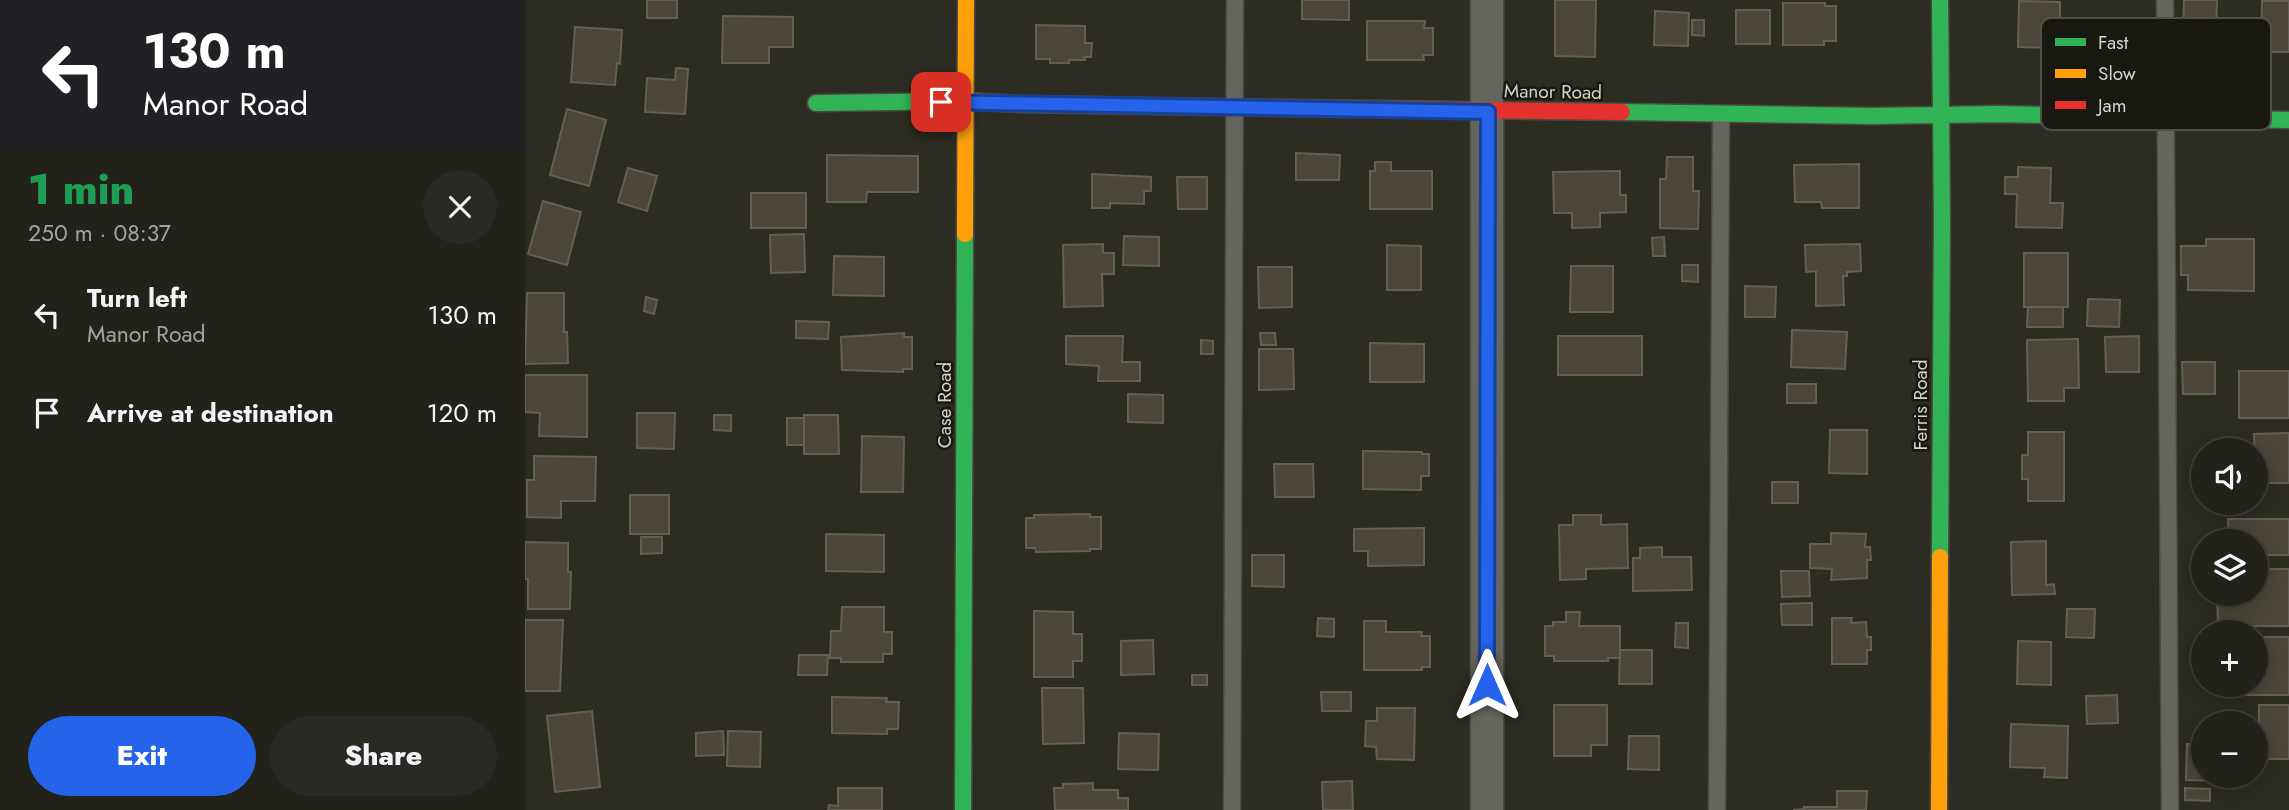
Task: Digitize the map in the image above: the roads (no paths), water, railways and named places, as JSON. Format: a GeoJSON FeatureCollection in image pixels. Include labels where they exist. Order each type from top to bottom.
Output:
{"type":"FeatureCollection","features":[{"type":"Feature","properties":{"kind":"street","name":"Case Road"},"geometry":{"type":"LineString","coordinates":[[963,810],[966,0]]}},
{"type":"Feature","properties":{"kind":"street"},"geometry":{"type":"LineString","coordinates":[[1487,0],[1487,810]]}},
{"type":"Feature","properties":{"kind":"street","name":"Ferris Road"},"geometry":{"type":"LineString","coordinates":[[1939,810],[1942,235],[1940,0]]}},
{"type":"Feature","properties":{"kind":"street","name":"Manor Road"},"geometry":{"type":"LineString","coordinates":[[816,103],[966,102],[1488,112],[2041,115]]}},
{"type":"Feature","properties":{"kind":"street","name":"Manor Road"},"geometry":{"type":"LineString","coordinates":[[2271,120],[2289,120]]}},
{"type":"Feature","properties":{"kind":"lane"},"geometry":{"type":"LineString","coordinates":[[1232,810],[1235,0]]}},
{"type":"Feature","properties":{"kind":"lane"},"geometry":{"type":"LineString","coordinates":[[2165,0],[2165,18]]}},
{"type":"Feature","properties":{"kind":"lane"},"geometry":{"type":"LineString","coordinates":[[1717,810],[1721,114]]}},
{"type":"Feature","properties":{"kind":"lane"},"geometry":{"type":"LineString","coordinates":[[2165,130],[2170,810]]}}]}
